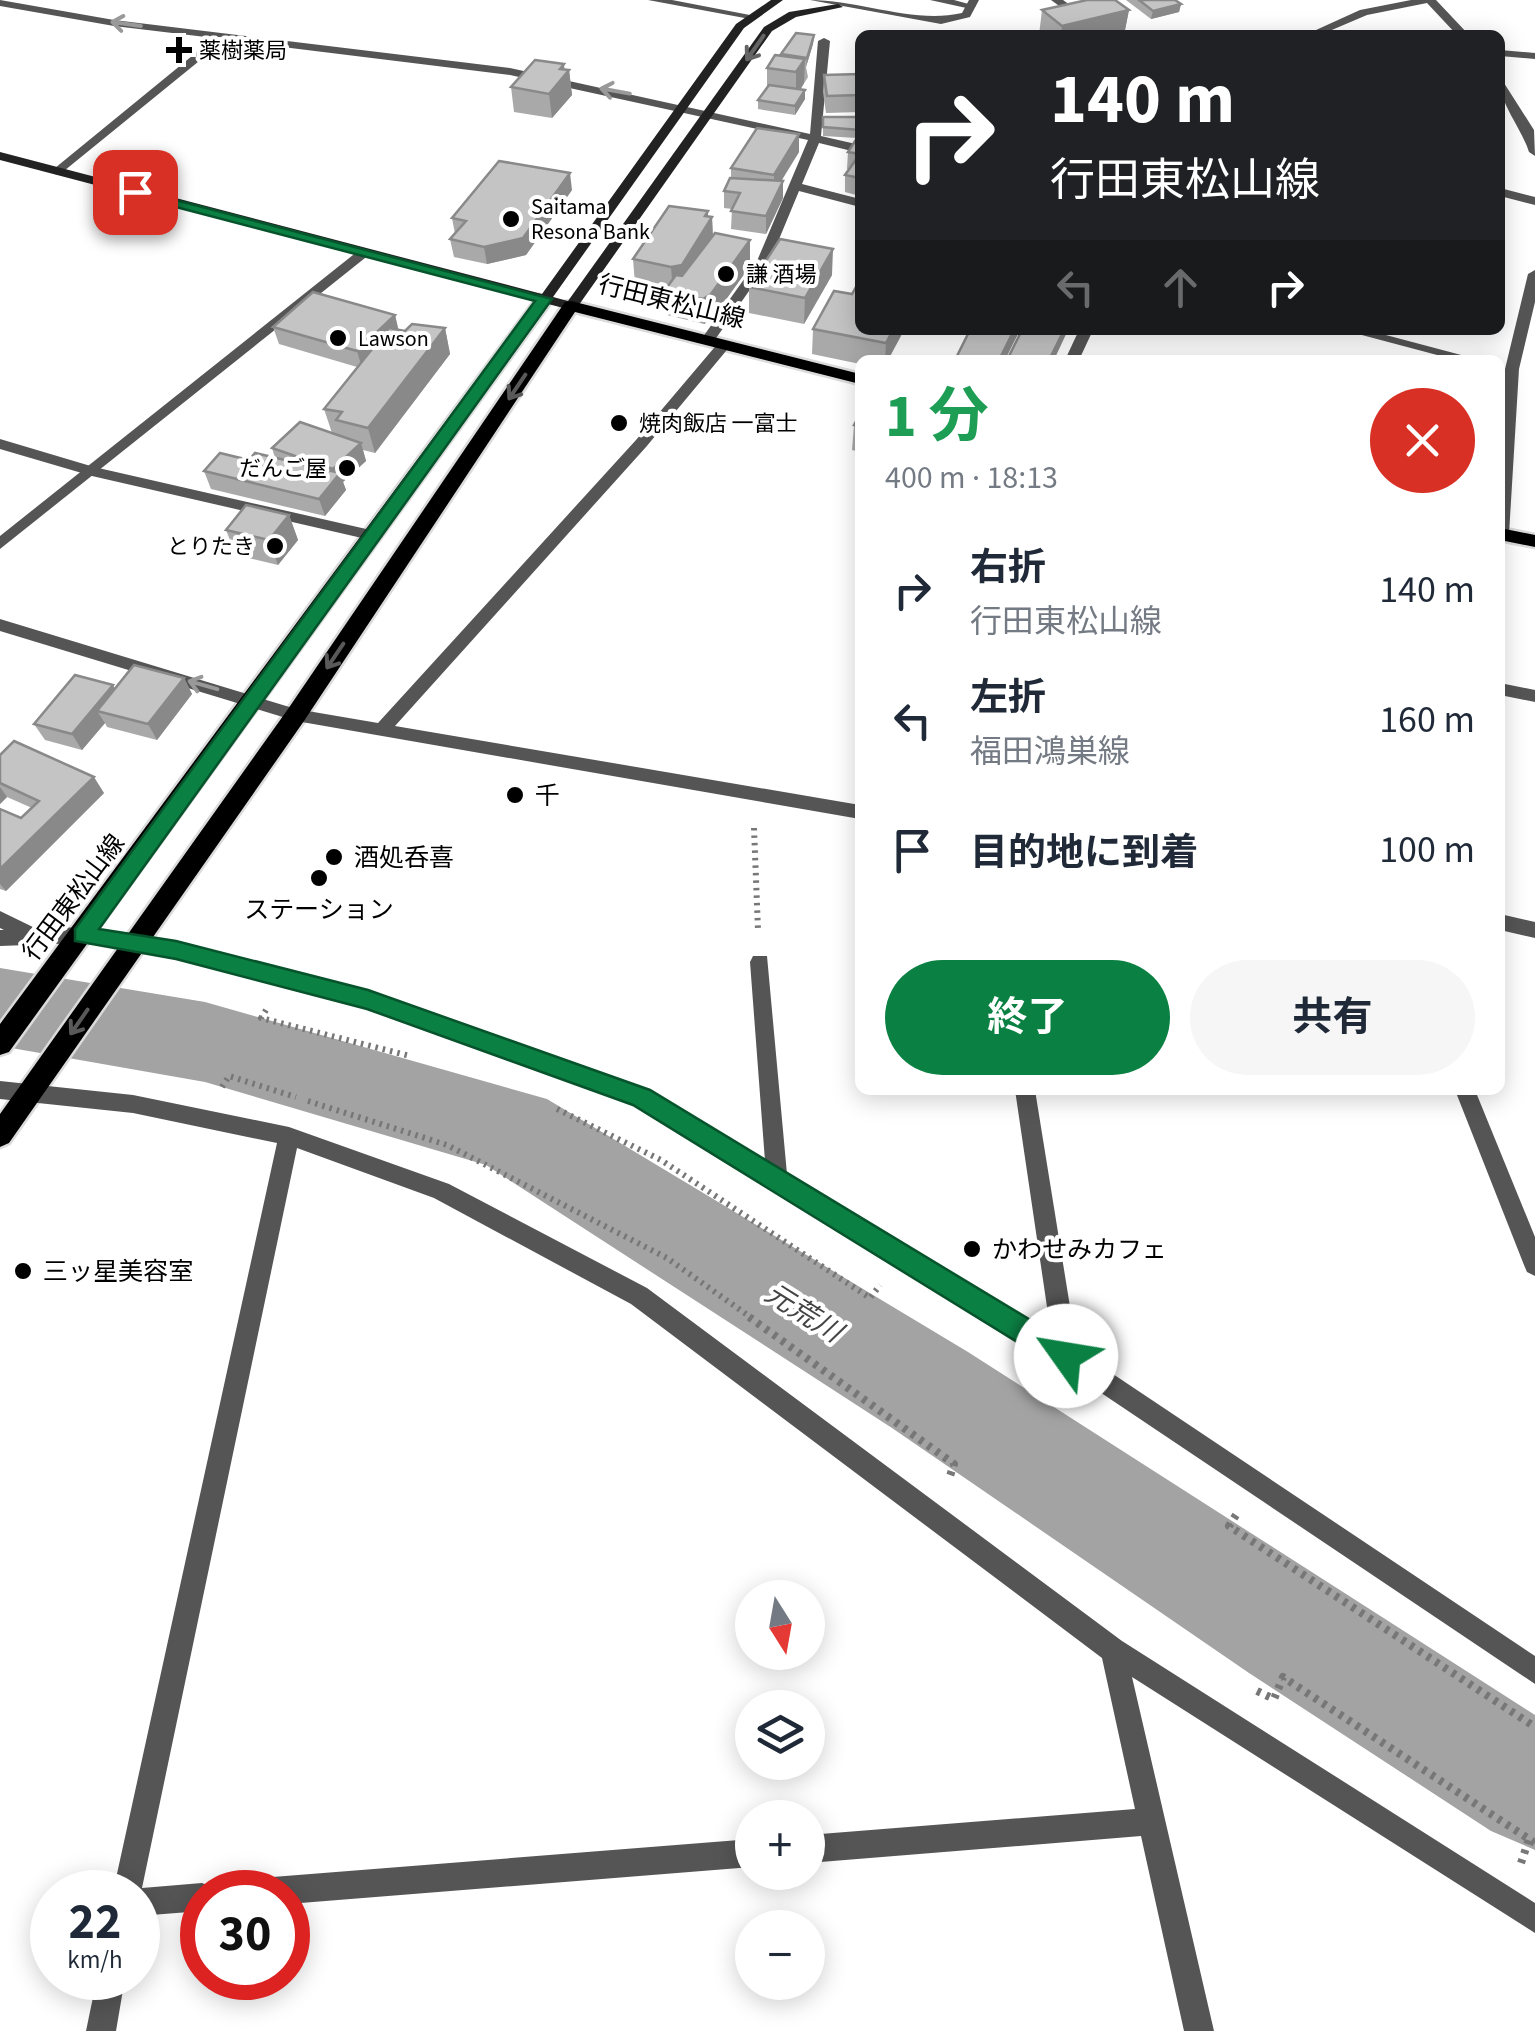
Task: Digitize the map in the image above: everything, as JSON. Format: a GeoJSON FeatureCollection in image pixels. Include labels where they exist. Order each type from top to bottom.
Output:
{"type":"FeatureCollection","features":[{"type":"Feature","properties":{"kind":"main road"},"geometry":{"type":"LineString","coordinates":[[544,299],[750,16],[778,0]]}},
{"type":"Feature","properties":{"kind":"main road"},"geometry":{"type":"LineString","coordinates":[[0,156],[572,306],[768,29],[793,14],[838,7]]}},
{"type":"Feature","properties":{"kind":"main road","name":"行田東松山線"},"geometry":{"type":"LineString","coordinates":[[0,1044],[376,536],[544,299]]}},
{"type":"Feature","properties":{"kind":"main road","name":"行田東松山線"},"geometry":{"type":"LineString","coordinates":[[0,1135],[296,715],[572,306],[855,378]]}},
{"type":"Feature","properties":{"kind":"main road"},"geometry":{"type":"LineString","coordinates":[[1505,535],[1535,541]]}},
{"type":"Feature","properties":{"kind":"street"},"geometry":{"type":"LineString","coordinates":[[653,0],[750,16]]}},
{"type":"Feature","properties":{"kind":"street"},"geometry":{"type":"LineString","coordinates":[[814,0],[941,21],[966,15],[973,3],[934,0]]}},
{"type":"Feature","properties":{"kind":"street"},"geometry":{"type":"LineString","coordinates":[[1056,0],[1099,30]]}},
{"type":"Feature","properties":{"kind":"street"},"geometry":{"type":"LineString","coordinates":[[1323,30],[1364,12],[1429,0],[1459,30]]}},
{"type":"Feature","properties":{"kind":"street"},"geometry":{"type":"LineString","coordinates":[[0,3],[222,37],[459,63],[685,105],[855,148]]}},
{"type":"Feature","properties":{"kind":"street"},"geometry":{"type":"LineString","coordinates":[[59,171],[222,37]]}},
{"type":"Feature","properties":{"kind":"street"},"geometry":{"type":"LineString","coordinates":[[382,729],[484,610],[639,451],[715,343],[763,261],[823,121],[824,41]]}},
{"type":"Feature","properties":{"kind":"street"},"geometry":{"type":"LineString","coordinates":[[1505,53],[1535,56]]}},
{"type":"Feature","properties":{"kind":"street"},"geometry":{"type":"LineString","coordinates":[[1505,93],[1528,130],[1535,152]]}},
{"type":"Feature","properties":{"kind":"street"},"geometry":{"type":"LineString","coordinates":[[796,186],[855,201]]}},
{"type":"Feature","properties":{"kind":"street"},"geometry":{"type":"LineString","coordinates":[[1505,193],[1535,201]]}},
{"type":"Feature","properties":{"kind":"street"},"geometry":{"type":"LineString","coordinates":[[0,544],[363,254]]}},
{"type":"Feature","properties":{"kind":"street"},"geometry":{"type":"LineString","coordinates":[[1505,396],[1506,368],[1535,274]]}},
{"type":"Feature","properties":{"kind":"street"},"geometry":{"type":"LineString","coordinates":[[1370,335],[1452,355]]}},
{"type":"Feature","properties":{"kind":"street"},"geometry":{"type":"LineString","coordinates":[[0,444],[92,471],[376,536]]}},
{"type":"Feature","properties":{"kind":"street"},"geometry":{"type":"LineString","coordinates":[[0,625],[296,715],[855,811]]}},
{"type":"Feature","properties":{"kind":"street"},"geometry":{"type":"LineString","coordinates":[[1505,690],[1535,696]]}},
{"type":"Feature","properties":{"kind":"street"},"geometry":{"type":"LineString","coordinates":[[0,920],[35,936],[75,945],[130,950],[368,1000],[642,1097],[1066,1356],[1535,1671]]}},
{"type":"Feature","properties":{"kind":"street"},"geometry":{"type":"LineString","coordinates":[[1505,923],[1535,930]]}},
{"type":"Feature","properties":{"kind":"street"},"geometry":{"type":"LineString","coordinates":[[0,938],[35,936]]}},
{"type":"Feature","properties":{"kind":"street"},"geometry":{"type":"LineString","coordinates":[[760,962],[777,1180]]}},
{"type":"Feature","properties":{"kind":"street"},"geometry":{"type":"LineString","coordinates":[[0,1090],[32,1089],[133,1104],[289,1136],[441,1191],[639,1296],[1113,1650],[1535,1920]]}},
{"type":"Feature","properties":{"kind":"street"},"geometry":{"type":"LineString","coordinates":[[1026,1095],[1066,1356]]}},
{"type":"Feature","properties":{"kind":"street"},"geometry":{"type":"LineString","coordinates":[[1467,1095],[1535,1265]]}},
{"type":"Feature","properties":{"kind":"street"},"geometry":{"type":"LineString","coordinates":[[132,1870],[289,1136]]}},
{"type":"Feature","properties":{"kind":"street"},"geometry":{"type":"LineString","coordinates":[[1113,1650],[1198,2031]]}},
{"type":"Feature","properties":{"kind":"street"},"geometry":{"type":"LineString","coordinates":[[825,1848],[1152,1821]]}},
{"type":"Feature","properties":{"kind":"street"},"geometry":{"type":"LineString","coordinates":[[310,1888],[735,1854]]}},
{"type":"Feature","properties":{"kind":"street"},"geometry":{"type":"LineString","coordinates":[[101,2031],[107,2000]]}},
{"type":"Feature","properties":{"kind":"path"},"geometry":{"type":"LineString","coordinates":[[752,793],[760,962]]}},
{"type":"Feature","properties":{"kind":"path"},"geometry":{"type":"LineString","coordinates":[[261,1018],[418,1058]]}},
{"type":"Feature","properties":{"kind":"path"},"geometry":{"type":"LineString","coordinates":[[542,1101],[661,1160],[779,1242],[870,1298]]}},
{"type":"Feature","properties":{"kind":"path"},"geometry":{"type":"LineString","coordinates":[[1245,1500],[1229,1526],[1535,1727]]}},
{"type":"Feature","properties":{"kind":"path"},"geometry":{"type":"LineString","coordinates":[[1274,1699],[1282,1677],[1535,1843]]}},
{"type":"Feature","properties":{"kind":"building"},"geometry":{"type":"Polygon","coordinates":[[[1087,0],[1115,0],[1129,10],[1062,26],[1042,10],[1087,0]]]}},
{"type":"Feature","properties":{"kind":"building"},"geometry":{"type":"Polygon","coordinates":[[[1139,0],[1175,0],[1181,4],[1153,11],[1139,0]]]}},
{"type":"Feature","properties":{"kind":"building"},"geometry":{"type":"Polygon","coordinates":[[[796,33],[814,35],[807,58],[781,54],[796,33]]]}},
{"type":"Feature","properties":{"kind":"building"},"geometry":{"type":"Polygon","coordinates":[[[775,55],[805,59],[796,72],[767,68],[775,55]]]}},
{"type":"Feature","properties":{"kind":"building"},"geometry":{"type":"Polygon","coordinates":[[[535,60],[564,64],[560,69],[569,70],[549,94],[511,87],[535,60]]]}},
{"type":"Feature","properties":{"kind":"building"},"geometry":{"type":"Polygon","coordinates":[[[855,74],[855,95],[827,96],[824,75],[855,74]]]}},
{"type":"Feature","properties":{"kind":"building"},"geometry":{"type":"Polygon","coordinates":[[[769,85],[805,90],[795,106],[758,100],[769,85]]]}},
{"type":"Feature","properties":{"kind":"building"},"geometry":{"type":"Polygon","coordinates":[[[823,117],[855,117],[855,130],[823,127],[823,117]]]}},
{"type":"Feature","properties":{"kind":"building"},"geometry":{"type":"Polygon","coordinates":[[[757,128],[799,134],[774,175],[731,168],[757,128]]]}},
{"type":"Feature","properties":{"kind":"building"},"geometry":{"type":"Polygon","coordinates":[[[499,161],[570,173],[523,238],[484,247],[450,239],[466,221],[452,218],[499,161]]]}},
{"type":"Feature","properties":{"kind":"building"},"geometry":{"type":"Polygon","coordinates":[[[855,161],[855,177],[845,175],[855,161]]]}},
{"type":"Feature","properties":{"kind":"building"},"geometry":{"type":"Polygon","coordinates":[[[730,178],[783,181],[766,216],[731,211],[740,193],[724,191],[730,178]]]}},
{"type":"Feature","properties":{"kind":"building"},"geometry":{"type":"Polygon","coordinates":[[[669,206],[708,211],[705,216],[712,217],[682,265],[671,267],[633,259],[669,206]]]}},
{"type":"Feature","properties":{"kind":"building"},"geometry":{"type":"Polygon","coordinates":[[[715,233],[750,240],[711,294],[703,299],[665,290],[676,275],[682,276],[715,233]]]}},
{"type":"Feature","properties":{"kind":"building"},"geometry":{"type":"Polygon","coordinates":[[[780,239],[833,249],[805,298],[749,287],[780,239]]]}},
{"type":"Feature","properties":{"kind":"building"},"geometry":{"type":"Polygon","coordinates":[[[855,289],[855,335],[890,335],[886,343],[813,329],[834,291],[852,294],[855,289]]]}},
{"type":"Feature","properties":{"kind":"building"},"geometry":{"type":"Polygon","coordinates":[[[313,292],[395,315],[357,351],[273,327],[313,292]]]}},
{"type":"Feature","properties":{"kind":"building"},"geometry":{"type":"Polygon","coordinates":[[[412,324],[445,328],[368,428],[336,420],[342,412],[324,409],[389,328],[405,331],[412,324]]]}},
{"type":"Feature","properties":{"kind":"building"},"geometry":{"type":"Polygon","coordinates":[[[968,335],[1012,335],[1002,355],[958,355],[968,335]]]}},
{"type":"Feature","properties":{"kind":"building"},"geometry":{"type":"Polygon","coordinates":[[[1020,335],[1062,335],[1052,355],[1010,355],[1020,335]]]}},
{"type":"Feature","properties":{"kind":"building"},"geometry":{"type":"Polygon","coordinates":[[[300,422],[361,443],[333,469],[272,448],[300,422]]]}},
{"type":"Feature","properties":{"kind":"building"},"geometry":{"type":"Polygon","coordinates":[[[220,453],[249,460],[255,453],[340,473],[319,499],[204,471],[220,453]]]}},
{"type":"Feature","properties":{"kind":"building"},"geometry":{"type":"Polygon","coordinates":[[[246,505],[289,515],[269,540],[226,530],[246,505]]]}},
{"type":"Feature","properties":{"kind":"building"},"geometry":{"type":"Polygon","coordinates":[[[134,665],[184,678],[148,724],[97,711],[134,665]]]}},
{"type":"Feature","properties":{"kind":"building"},"geometry":{"type":"Polygon","coordinates":[[[75,675],[113,685],[72,734],[34,724],[75,675]]]}},
{"type":"Feature","properties":{"kind":"building"},"geometry":{"type":"Polygon","coordinates":[[[14,741],[94,777],[0,869],[0,809],[21,818],[39,801],[0,783],[0,755],[14,741]]]}},
{"type":"Feature","properties":{"kind":"waterway","name":"元荒川"},"geometry":{"type":"LineString","coordinates":[[0,1007],[205,1042],[513,1130],[930,1390],[1291,1631],[1535,1787]]}},
{"type":"Feature","properties":{"kind":"place","name":"薬樹薬局"},"geometry":{"type":"Point","coordinates":[179,50]}},
{"type":"Feature","properties":{"kind":"place","name":"Saitama Resona Bank"},"geometry":{"type":"Point","coordinates":[511,219]}},
{"type":"Feature","properties":{"kind":"place","name":"謙 酒場"},"geometry":{"type":"Point","coordinates":[726,274]}},
{"type":"Feature","properties":{"kind":"place","name":"Lawson"},"geometry":{"type":"Point","coordinates":[338,338]}},
{"type":"Feature","properties":{"kind":"place","name":"焼肉飯店 一富士"},"geometry":{"type":"Point","coordinates":[619,423]}},
{"type":"Feature","properties":{"kind":"place","name":"だんご屋"},"geometry":{"type":"Point","coordinates":[347,468]}},
{"type":"Feature","properties":{"kind":"place","name":"とりたき"},"geometry":{"type":"Point","coordinates":[275,546]}},
{"type":"Feature","properties":{"kind":"place","name":"千"},"geometry":{"type":"Point","coordinates":[515,795]}},
{"type":"Feature","properties":{"kind":"place","name":"酒処呑喜"},"geometry":{"type":"Point","coordinates":[334,857]}},
{"type":"Feature","properties":{"kind":"place","name":"ステーション"},"geometry":{"type":"Point","coordinates":[319,878]}},
{"type":"Feature","properties":{"kind":"place","name":"かわせみカフェ"},"geometry":{"type":"Point","coordinates":[972,1249]}},
{"type":"Feature","properties":{"kind":"place","name":"三ッ星美容室"},"geometry":{"type":"Point","coordinates":[23,1271]}},
{"type":"Feature","properties":{"kind":"route"},"geometry":{"type":"LineString","coordinates":[[135,192],[544,299],[376,536],[82,935],[138,941],[368,1000],[642,1097],[1066,1356]]}}]}
